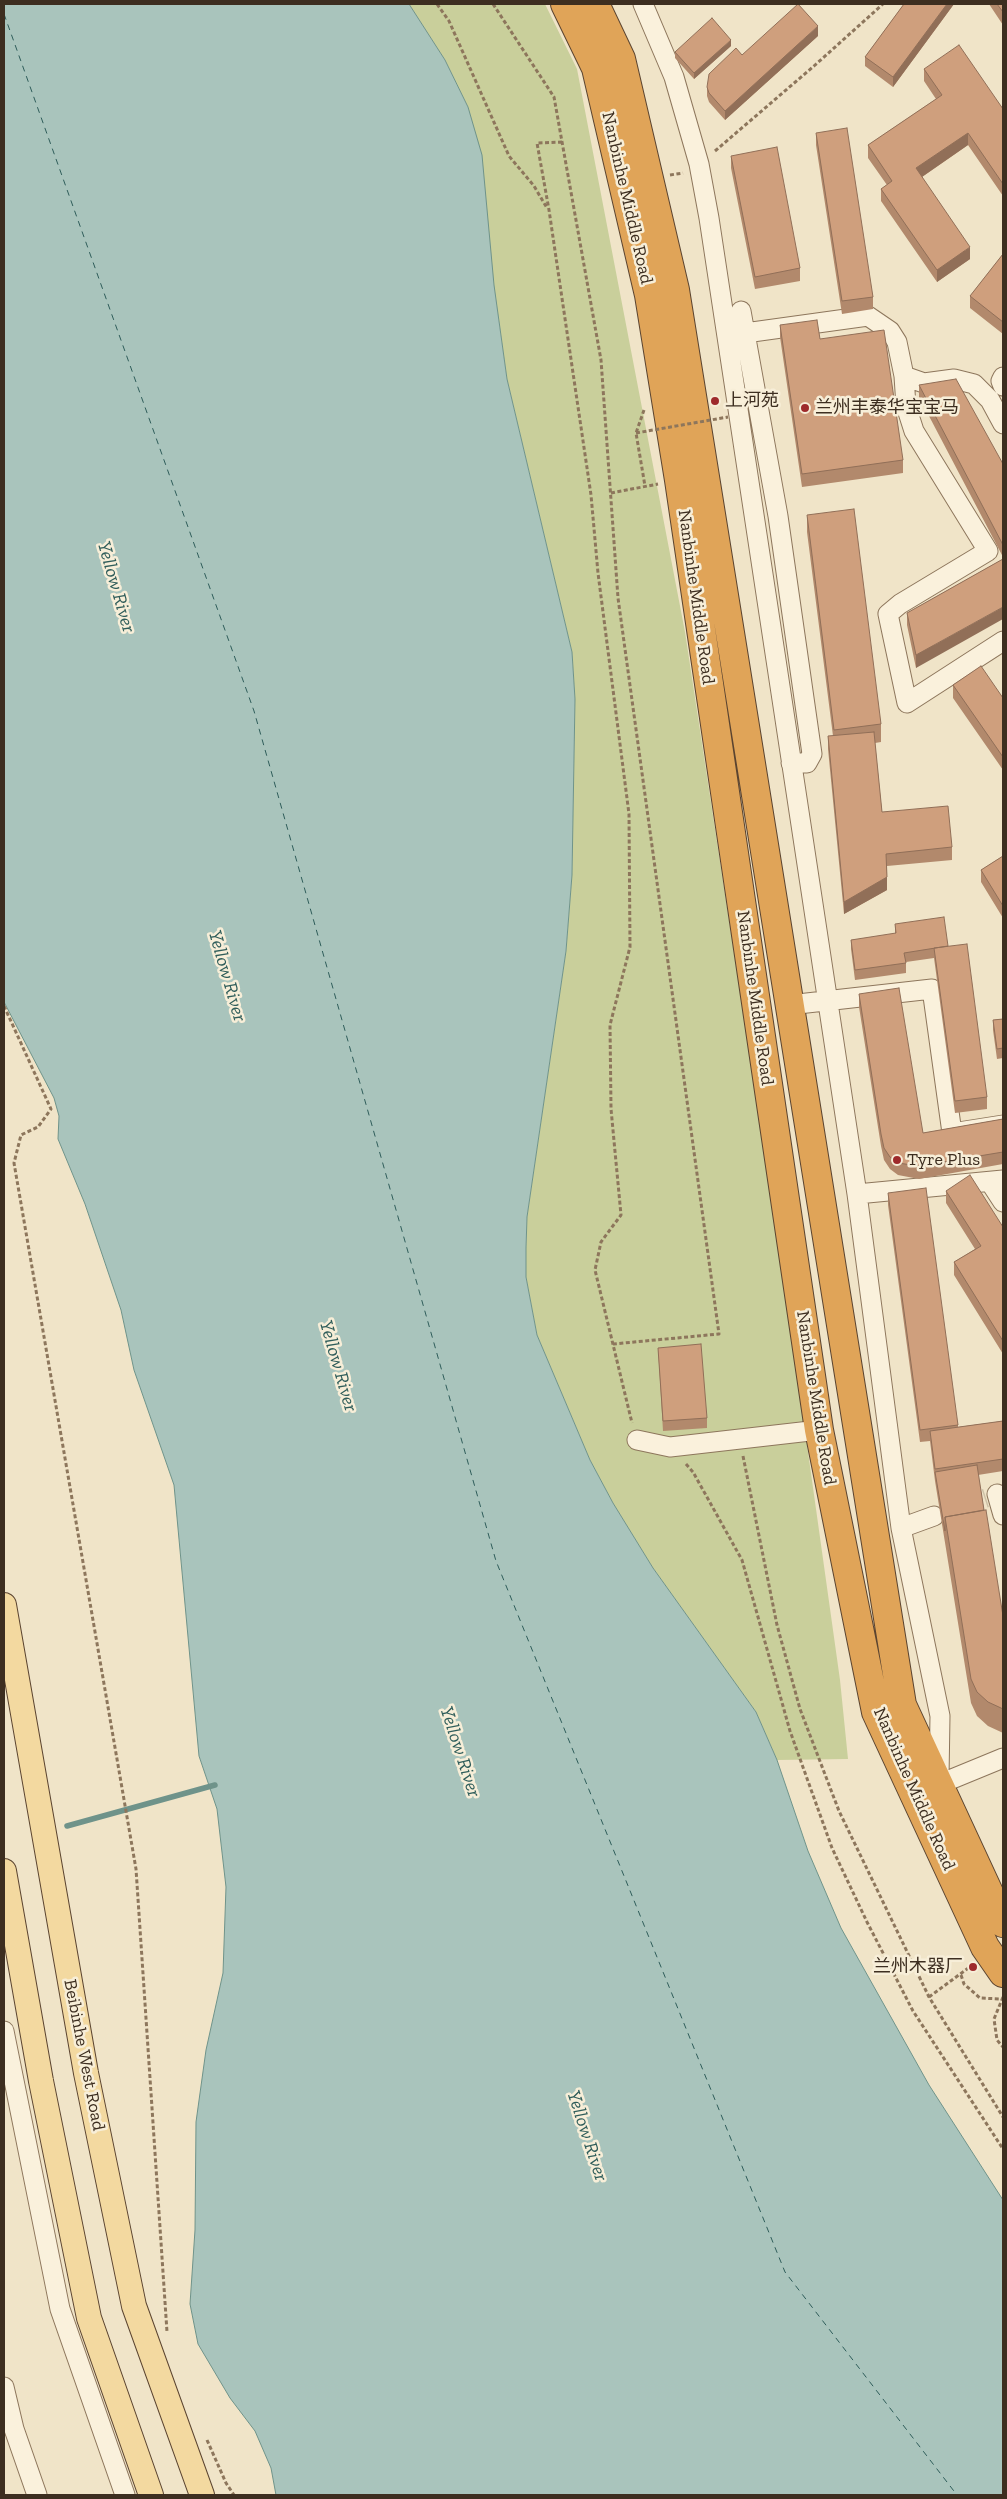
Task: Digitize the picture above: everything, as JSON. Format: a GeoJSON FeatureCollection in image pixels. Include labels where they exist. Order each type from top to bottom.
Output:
{"type":"FeatureCollection","features":[{"type":"Feature","properties":{"kind":"highway","name":"Nanbinhe Middle Road"},"geometry":{"type":"LineString","coordinates":[[565,4],[596,68],[649,295],[679,480],[819,1430],[876,1712],[927,1789],[1003,1922]]}},
{"type":"Feature","properties":{"kind":"highway","name":"Nanbinhe Middle Road"},"geometry":{"type":"LineString","coordinates":[[595,4],[621,59],[675,290],[902,1705],[927,1789],[985,1947],[1003,1973]]}},
{"type":"Feature","properties":{"kind":"main road","name":"Beibinhe West Road"},"geometry":{"type":"LineString","coordinates":[[4,1605],[86,2073],[134,2306],[202,2495]]}},
{"type":"Feature","properties":{"kind":"main road"},"geometry":{"type":"LineString","coordinates":[[4,1871],[41,2082],[89,2318],[151,2495]]}},
{"type":"Feature","properties":{"kind":"street"},"geometry":{"type":"LineString","coordinates":[[643,4],[674,77],[699,164],[710,218],[826,1000],[857,1194],[901,1528],[940,1716],[927,1789]]}},
{"type":"Feature","properties":{"kind":"street"},"geometry":{"type":"LineString","coordinates":[[741,312],[778,516],[812,754],[807,762],[791,763]]}},
{"type":"Feature","properties":{"kind":"street"},"geometry":{"type":"LineString","coordinates":[[745,333],[868,316],[880,322],[896,342],[904,376],[906,406],[914,431],[988,551],[900,604],[888,614],[907,703],[1003,641]]}},
{"type":"Feature","properties":{"kind":"street"},"geometry":{"type":"LineString","coordinates":[[904,376],[924,383],[954,379],[974,384],[990,400],[1003,424]]}},
{"type":"Feature","properties":{"kind":"street"},"geometry":{"type":"LineString","coordinates":[[1003,377],[1001,381],[1003,386]]}},
{"type":"Feature","properties":{"kind":"street"},"geometry":{"type":"LineString","coordinates":[[789,1005],[932,989],[952,1133],[1003,1125]]}},
{"type":"Feature","properties":{"kind":"street"},"geometry":{"type":"LineString","coordinates":[[857,1194],[997,1181],[1003,1202]]}},
{"type":"Feature","properties":{"kind":"street"},"geometry":{"type":"LineString","coordinates":[[637,1440],[670,1447],[819,1430]]}},
{"type":"Feature","properties":{"kind":"street"},"geometry":{"type":"LineString","coordinates":[[995,1495],[1003,1515]]}},
{"type":"Feature","properties":{"kind":"street"},"geometry":{"type":"LineString","coordinates":[[901,1528],[934,1516]]}},
{"type":"Feature","properties":{"kind":"street"},"geometry":{"type":"LineString","coordinates":[[927,1789],[1003,1758]]}},
{"type":"Feature","properties":{"kind":"street"},"geometry":{"type":"LineString","coordinates":[[4,2031],[60,2309],[125,2495]]}},
{"type":"Feature","properties":{"kind":"street"},"geometry":{"type":"LineString","coordinates":[[4,2387],[14,2429],[37,2495]]}},
{"type":"Feature","properties":{"kind":"path"},"geometry":{"type":"LineString","coordinates":[[437,4],[449,21],[509,156],[534,186],[549,210]]}},
{"type":"Feature","properties":{"kind":"path"},"geometry":{"type":"LineString","coordinates":[[493,4],[554,97],[601,360],[618,598],[719,1334],[613,1344]]}},
{"type":"Feature","properties":{"kind":"path"},"geometry":{"type":"LineString","coordinates":[[649,178],[691,172],[884,4]]}},
{"type":"Feature","properties":{"kind":"path"},"geometry":{"type":"LineString","coordinates":[[562,142],[537,143],[549,210],[591,495],[598,573],[629,814],[630,947],[610,1025],[611,1109],[621,1215],[601,1242],[594,1270],[637,1440]]}},
{"type":"Feature","properties":{"kind":"path"},"geometry":{"type":"LineString","coordinates":[[645,486],[636,433],[728,417]]}},
{"type":"Feature","properties":{"kind":"path"},"geometry":{"type":"LineString","coordinates":[[611,493],[679,480]]}},
{"type":"Feature","properties":{"kind":"path"},"geometry":{"type":"LineString","coordinates":[[4,1006],[51,1109],[38,1127],[21,1135],[14,1163],[136,1869],[160,2253],[168,2337]]}},
{"type":"Feature","properties":{"kind":"path"},"geometry":{"type":"LineString","coordinates":[[740,1439],[777,1625],[800,1709],[839,1811],[929,1997],[1003,2117]]}},
{"type":"Feature","properties":{"kind":"path"},"geometry":{"type":"LineString","coordinates":[[670,1447],[693,1472],[742,1560],[790,1731],[832,1848],[867,1922],[913,2011],[1003,2149]]}},
{"type":"Feature","properties":{"kind":"path"},"geometry":{"type":"LineString","coordinates":[[929,1997],[960,1975],[971,1992],[980,1998],[990,2000],[1001,1999],[994,2020],[994,2030],[1003,2047]]}},
{"type":"Feature","properties":{"kind":"path"},"geometry":{"type":"LineString","coordinates":[[206,2438],[226,2483],[234,2495]]}},
{"type":"Feature","properties":{"kind":"green space"},"geometry":{"type":"Polygon","coordinates":[[[409,4],[545,4],[577,69],[685,632],[784,1281],[840,1680],[848,1759],[777,1760],[756,1712],[653,1568],[613,1503],[590,1460],[537,1335],[526,1277],[527,1217],[566,951],[572,875],[575,699],[572,652],[507,379],[468,107],[445,60],[409,4]]]}},
{"type":"Feature","properties":{"kind":"water","name":"Yellow River"},"geometry":{"type":"Polygon","coordinates":[[[4,4],[409,4],[445,60],[468,107],[482,155],[494,285],[507,379],[572,652],[575,699],[572,875],[566,951],[527,1217],[526,1277],[537,1335],[590,1460],[613,1503],[653,1568],[756,1712],[777,1760],[808,1851],[841,1928],[929,2085],[1003,2200],[1003,2495],[276,2495],[271,2468],[255,2431],[230,2398],[198,2344],[190,2304],[195,2230],[196,2122],[206,2050],[223,1973],[226,1887],[217,1809],[199,1756],[174,1485],[134,1370],[121,1310],[85,1204],[58,1139],[59,1116],[54,1098],[4,1002],[4,4]]]}},
{"type":"Feature","properties":{"kind":"building"},"geometry":{"type":"Polygon","coordinates":[[[798,4],[818,26],[725,111],[709,93],[707,87],[709,74],[736,48],[742,55],[798,4]]]}},
{"type":"Feature","properties":{"kind":"building"},"geometry":{"type":"Polygon","coordinates":[[[904,4],[947,4],[893,77],[865,57],[904,4]]]}},
{"type":"Feature","properties":{"kind":"building"},"geometry":{"type":"Polygon","coordinates":[[[997,4],[1003,4],[1003,12],[997,4]]]}},
{"type":"Feature","properties":{"kind":"building"},"geometry":{"type":"Polygon","coordinates":[[[712,18],[731,40],[694,73],[675,52],[712,18]]]}},
{"type":"Feature","properties":{"kind":"building"},"geometry":{"type":"Polygon","coordinates":[[[959,45],[1003,109],[1003,184],[968,133],[916,168],[970,247],[937,270],[881,189],[892,181],[868,145],[942,95],[924,69],[959,45]]]}},
{"type":"Feature","properties":{"kind":"building"},"geometry":{"type":"Polygon","coordinates":[[[847,128],[873,297],[842,301],[816,133],[847,128]]]}},
{"type":"Feature","properties":{"kind":"building"},"geometry":{"type":"Polygon","coordinates":[[[777,147],[800,268],[755,277],[731,156],[777,147]]]}},
{"type":"Feature","properties":{"kind":"building"},"geometry":{"type":"Polygon","coordinates":[[[1003,254],[1003,322],[970,296],[1003,254]]]}},
{"type":"Feature","properties":{"kind":"building"},"geometry":{"type":"Polygon","coordinates":[[[817,320],[820,339],[884,330],[903,460],[802,474],[780,325],[817,320]]]}},
{"type":"Feature","properties":{"kind":"building"},"geometry":{"type":"Polygon","coordinates":[[[956,379],[1003,464],[1003,545],[919,385],[956,379]]]}},
{"type":"Feature","properties":{"kind":"building"},"geometry":{"type":"Polygon","coordinates":[[[854,509],[881,724],[834,730],[807,515],[854,509]]]}},
{"type":"Feature","properties":{"kind":"building"},"geometry":{"type":"Polygon","coordinates":[[[1003,559],[1003,607],[916,655],[907,613],[1003,559]]]}},
{"type":"Feature","properties":{"kind":"building"},"geometry":{"type":"Polygon","coordinates":[[[981,666],[1003,698],[1003,757],[953,685],[981,666]]]}},
{"type":"Feature","properties":{"kind":"building"},"geometry":{"type":"Polygon","coordinates":[[[874,732],[882,812],[948,806],[952,847],[886,854],[887,877],[844,902],[828,736],[874,732]]]}},
{"type":"Feature","properties":{"kind":"building"},"geometry":{"type":"Polygon","coordinates":[[[1003,856],[1003,906],[981,870],[1003,856]]]}},
{"type":"Feature","properties":{"kind":"building"},"geometry":{"type":"Polygon","coordinates":[[[944,917],[948,946],[904,953],[906,963],[855,970],[851,940],[896,933],[895,924],[944,917]]]}},
{"type":"Feature","properties":{"kind":"building"},"geometry":{"type":"Polygon","coordinates":[[[967,944],[987,1097],[955,1101],[934,948],[967,944]]]}},
{"type":"Feature","properties":{"kind":"building"},"geometry":{"type":"Polygon","coordinates":[[[899,988],[923,1133],[1003,1119],[1003,1152],[919,1166],[898,1163],[890,1157],[884,1148],[859,994],[899,988]]]}},
{"type":"Feature","properties":{"kind":"building"},"geometry":{"type":"Polygon","coordinates":[[[1003,1019],[1003,1048],[997,1049],[993,1020],[1003,1019]]]}},
{"type":"Feature","properties":{"kind":"building"},"geometry":{"type":"Polygon","coordinates":[[[970,1175],[1003,1227],[1003,1341],[954,1262],[981,1246],[946,1191],[970,1175]]]}},
{"type":"Feature","properties":{"kind":"building"},"geometry":{"type":"Polygon","coordinates":[[[926,1188],[958,1425],[920,1430],[888,1193],[926,1188]]]}},
{"type":"Feature","properties":{"kind":"building"},"geometry":{"type":"Polygon","coordinates":[[[701,1344],[707,1418],[663,1421],[658,1348],[701,1344]]]}},
{"type":"Feature","properties":{"kind":"building"},"geometry":{"type":"Polygon","coordinates":[[[1003,1421],[1003,1459],[935,1469],[930,1431],[1003,1421]]]}},
{"type":"Feature","properties":{"kind":"building"},"geometry":{"type":"Polygon","coordinates":[[[977,1465],[984,1510],[945,1517],[945,1531],[935,1472],[977,1465]]]}},
{"type":"Feature","properties":{"kind":"building"},"geometry":{"type":"Polygon","coordinates":[[[986,1510],[1003,1616],[1003,1709],[988,1702],[977,1692],[971,1679],[945,1517],[986,1510]]]}},
{"type":"Feature","properties":{"kind":"waterway"},"geometry":{"type":"LineString","coordinates":[[67,1826],[215,1785]]}},
{"type":"Feature","properties":{"kind":"ferry route"},"geometry":{"type":"LineString","coordinates":[[4,14],[254,711],[496,1561],[785,2272],[957,2495]]}},
{"type":"Feature","properties":{"kind":"tunnel"},"geometry":{"type":"LineString","coordinates":[[958,1507],[986,1498]]}},
{"type":"Feature","properties":{"kind":"place","name":"上河苑"},"geometry":{"type":"Point","coordinates":[715,401]}},
{"type":"Feature","properties":{"kind":"place","name":"兰州丰泰华宝宝马"},"geometry":{"type":"Point","coordinates":[805,408]}},
{"type":"Feature","properties":{"kind":"place","name":"Tyre Plus"},"geometry":{"type":"Point","coordinates":[897,1160]}},
{"type":"Feature","properties":{"kind":"place","name":"兰州木器厂"},"geometry":{"type":"Point","coordinates":[973,1967]}}]}
